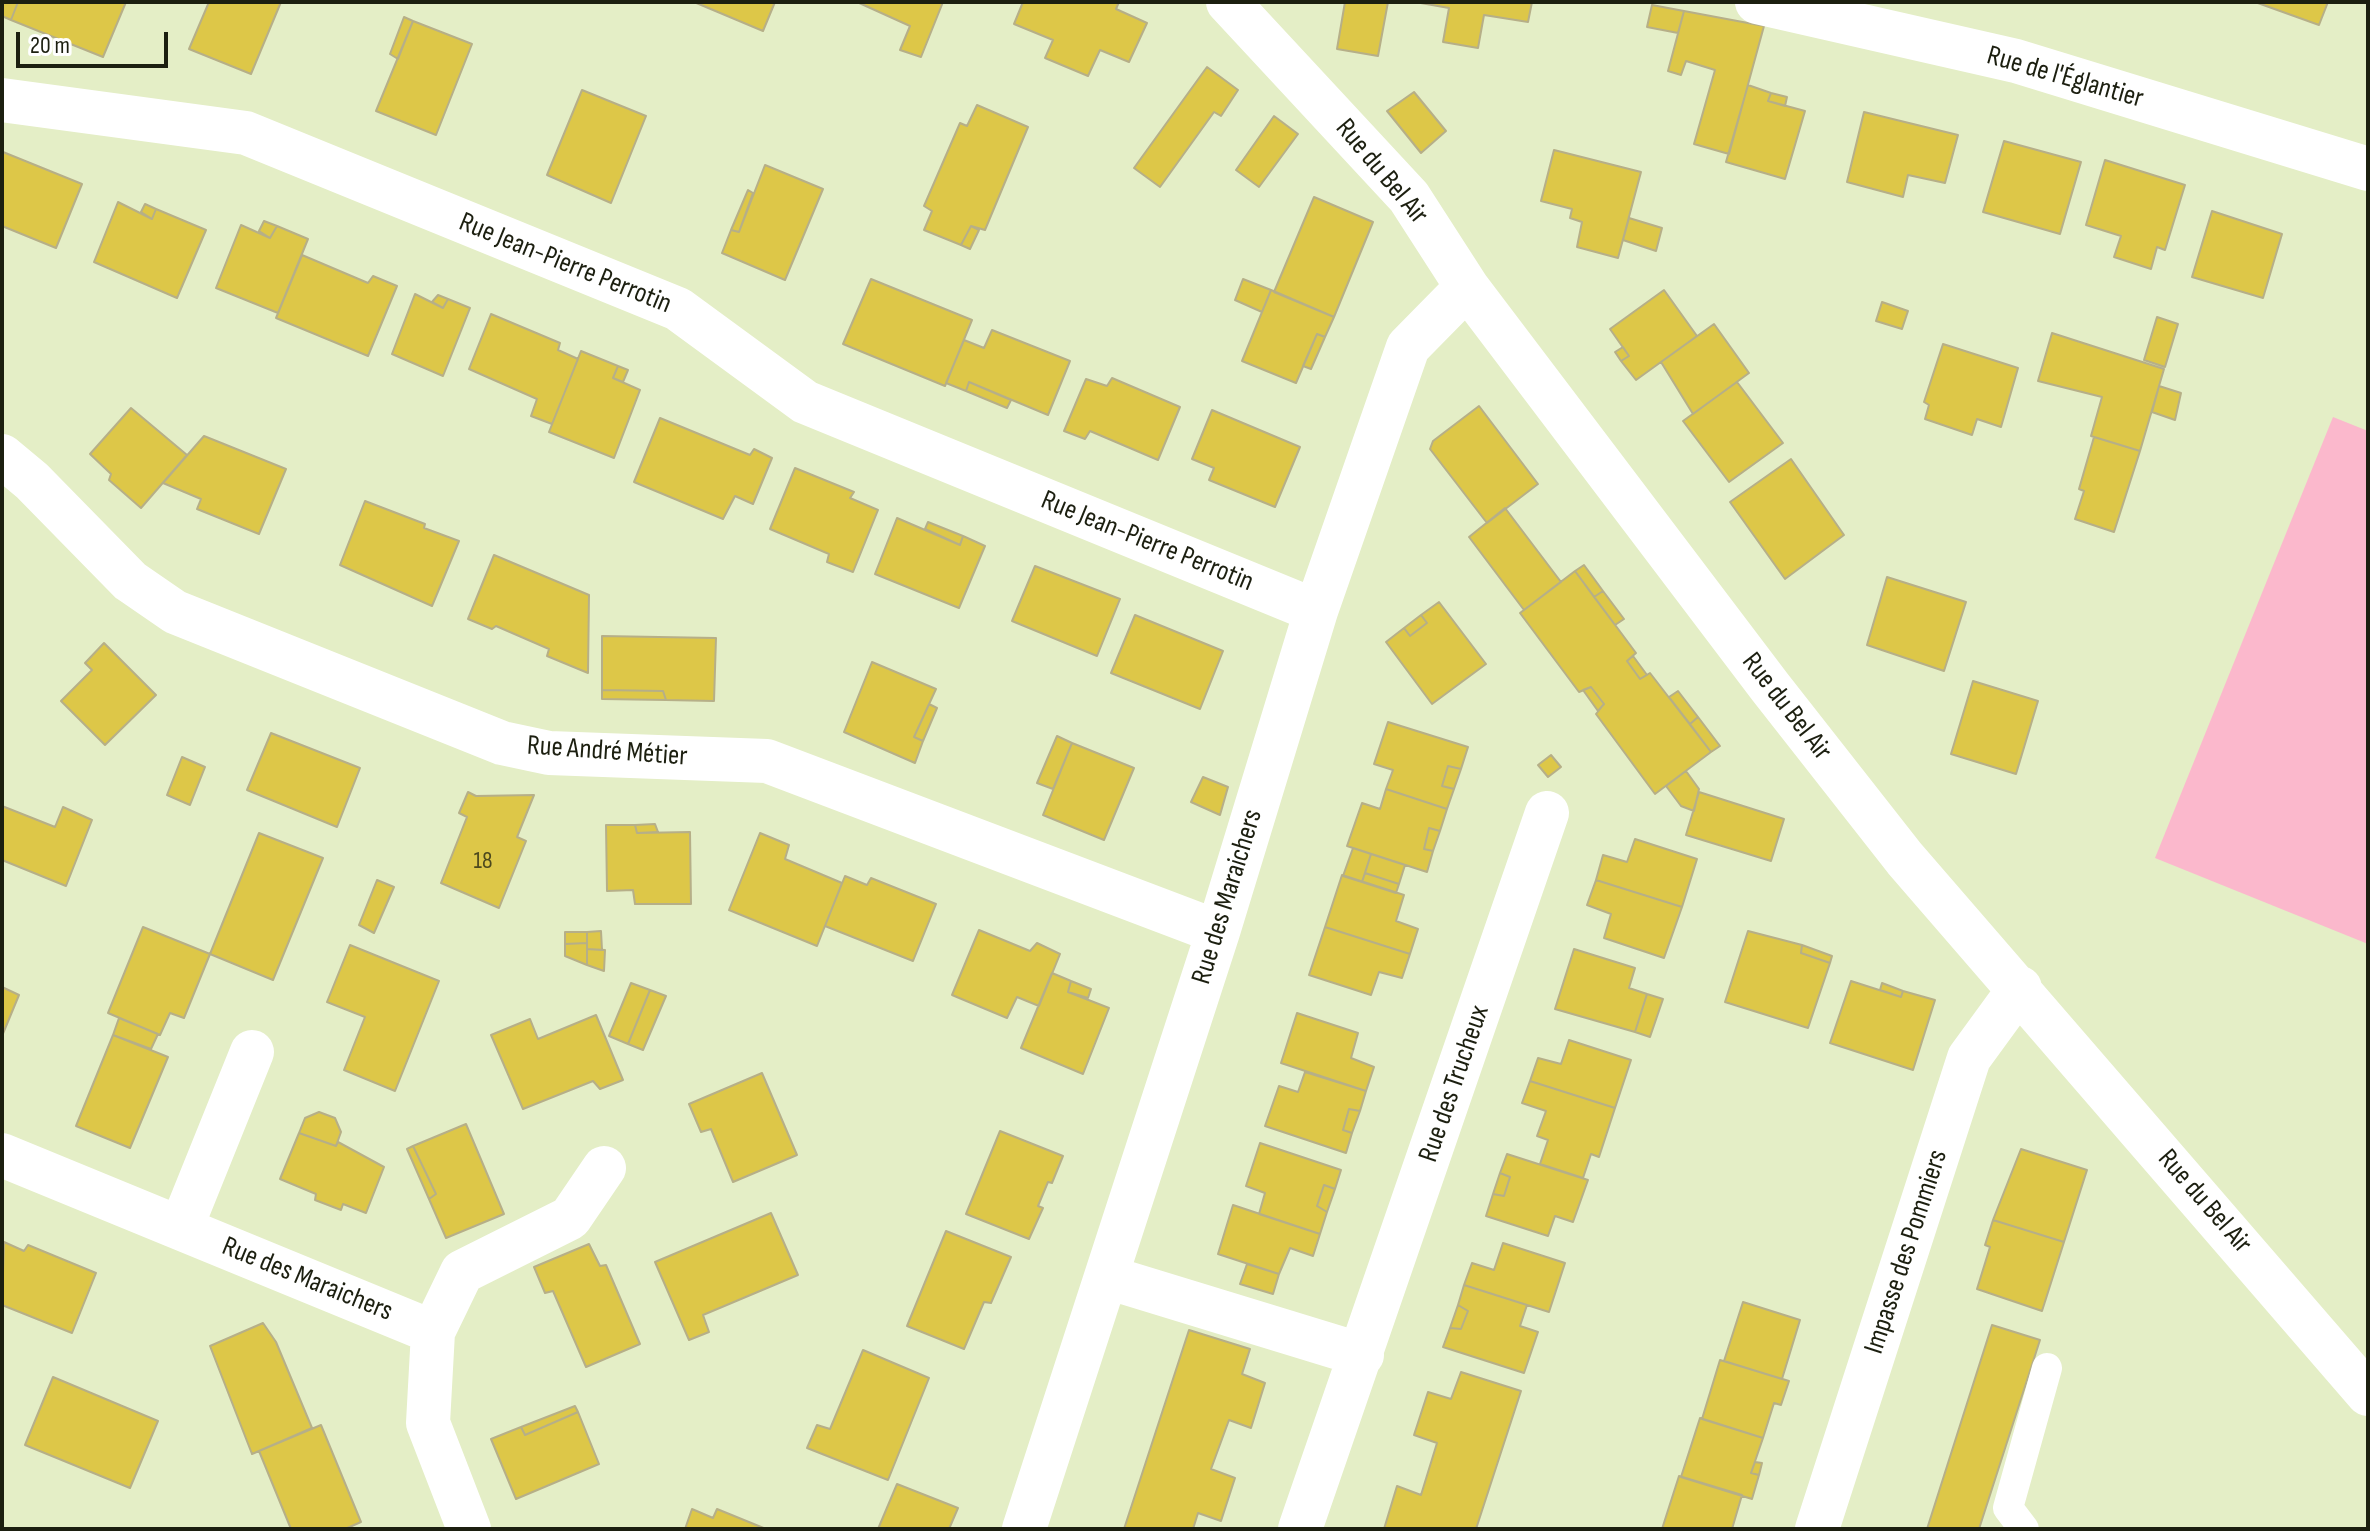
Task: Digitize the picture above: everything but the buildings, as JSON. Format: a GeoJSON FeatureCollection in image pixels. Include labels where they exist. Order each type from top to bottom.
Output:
{"type":"FeatureCollection","features":[{"type":"Feature","properties":{"kind":"street","name":"Rue du Bel Air"},"geometry":{"type":"LineString","coordinates":[[1228,2],[1409,197],[1467,287],[1789,712],[1905,859],[2020,988],[2368,1394]]}},
{"type":"Feature","properties":{"kind":"street","name":"Rue de l'Églantier"},"geometry":{"type":"LineString","coordinates":[[1757,2],[2016,61],[2368,169]]}},
{"type":"Feature","properties":{"kind":"street","name":"Rue Jean-Pierre Perrotin"},"geometry":{"type":"LineString","coordinates":[[2,100],[246,133],[678,309],[805,402],[1316,611]]}},
{"type":"Feature","properties":{"kind":"street","name":"Rue des Maraichers"},"geometry":{"type":"LineString","coordinates":[[1024,1529],[1218,932],[1316,611],[1408,347],[1467,287]]}},
{"type":"Feature","properties":{"kind":"street","name":"Rue André Métier"},"geometry":{"type":"LineString","coordinates":[[2,456],[32,481],[130,581],[175,612],[502,743],[549,753],[767,761],[1218,932]]}},
{"type":"Feature","properties":{"kind":"street","name":"Rue des Trucheux"},"geometry":{"type":"LineString","coordinates":[[1300,1529],[1547,813]]}},
{"type":"Feature","properties":{"kind":"street","name":"Impasse des Pommiers"},"geometry":{"type":"LineString","coordinates":[[1817,1529],[1969,1058],[2020,988]]}},
{"type":"Feature","properties":{"kind":"street"},"geometry":{"type":"LineString","coordinates":[[181,1228],[252,1052]]}},
{"type":"Feature","properties":{"kind":"street","name":"Rue des Maraichers"},"geometry":{"type":"LineString","coordinates":[[2,1155],[433,1332]]}},
{"type":"Feature","properties":{"kind":"street"},"geometry":{"type":"LineString","coordinates":[[469,1529],[428,1423],[433,1332],[462,1272],[570,1218],[604,1168]]}},
{"type":"Feature","properties":{"kind":"street"},"geometry":{"type":"LineString","coordinates":[[1107,1277],[1362,1355]]}},
{"type":"Feature","properties":{"kind":"lane"},"geometry":{"type":"LineString","coordinates":[[2024,1529],[2008,1508],[2047,1368]]}},
{"type":"Feature","properties":{"kind":"shaded area"},"geometry":{"type":"Polygon","coordinates":[[[2333,417],[2368,431],[2368,944],[2155,858],[2333,417]]]}}]}
